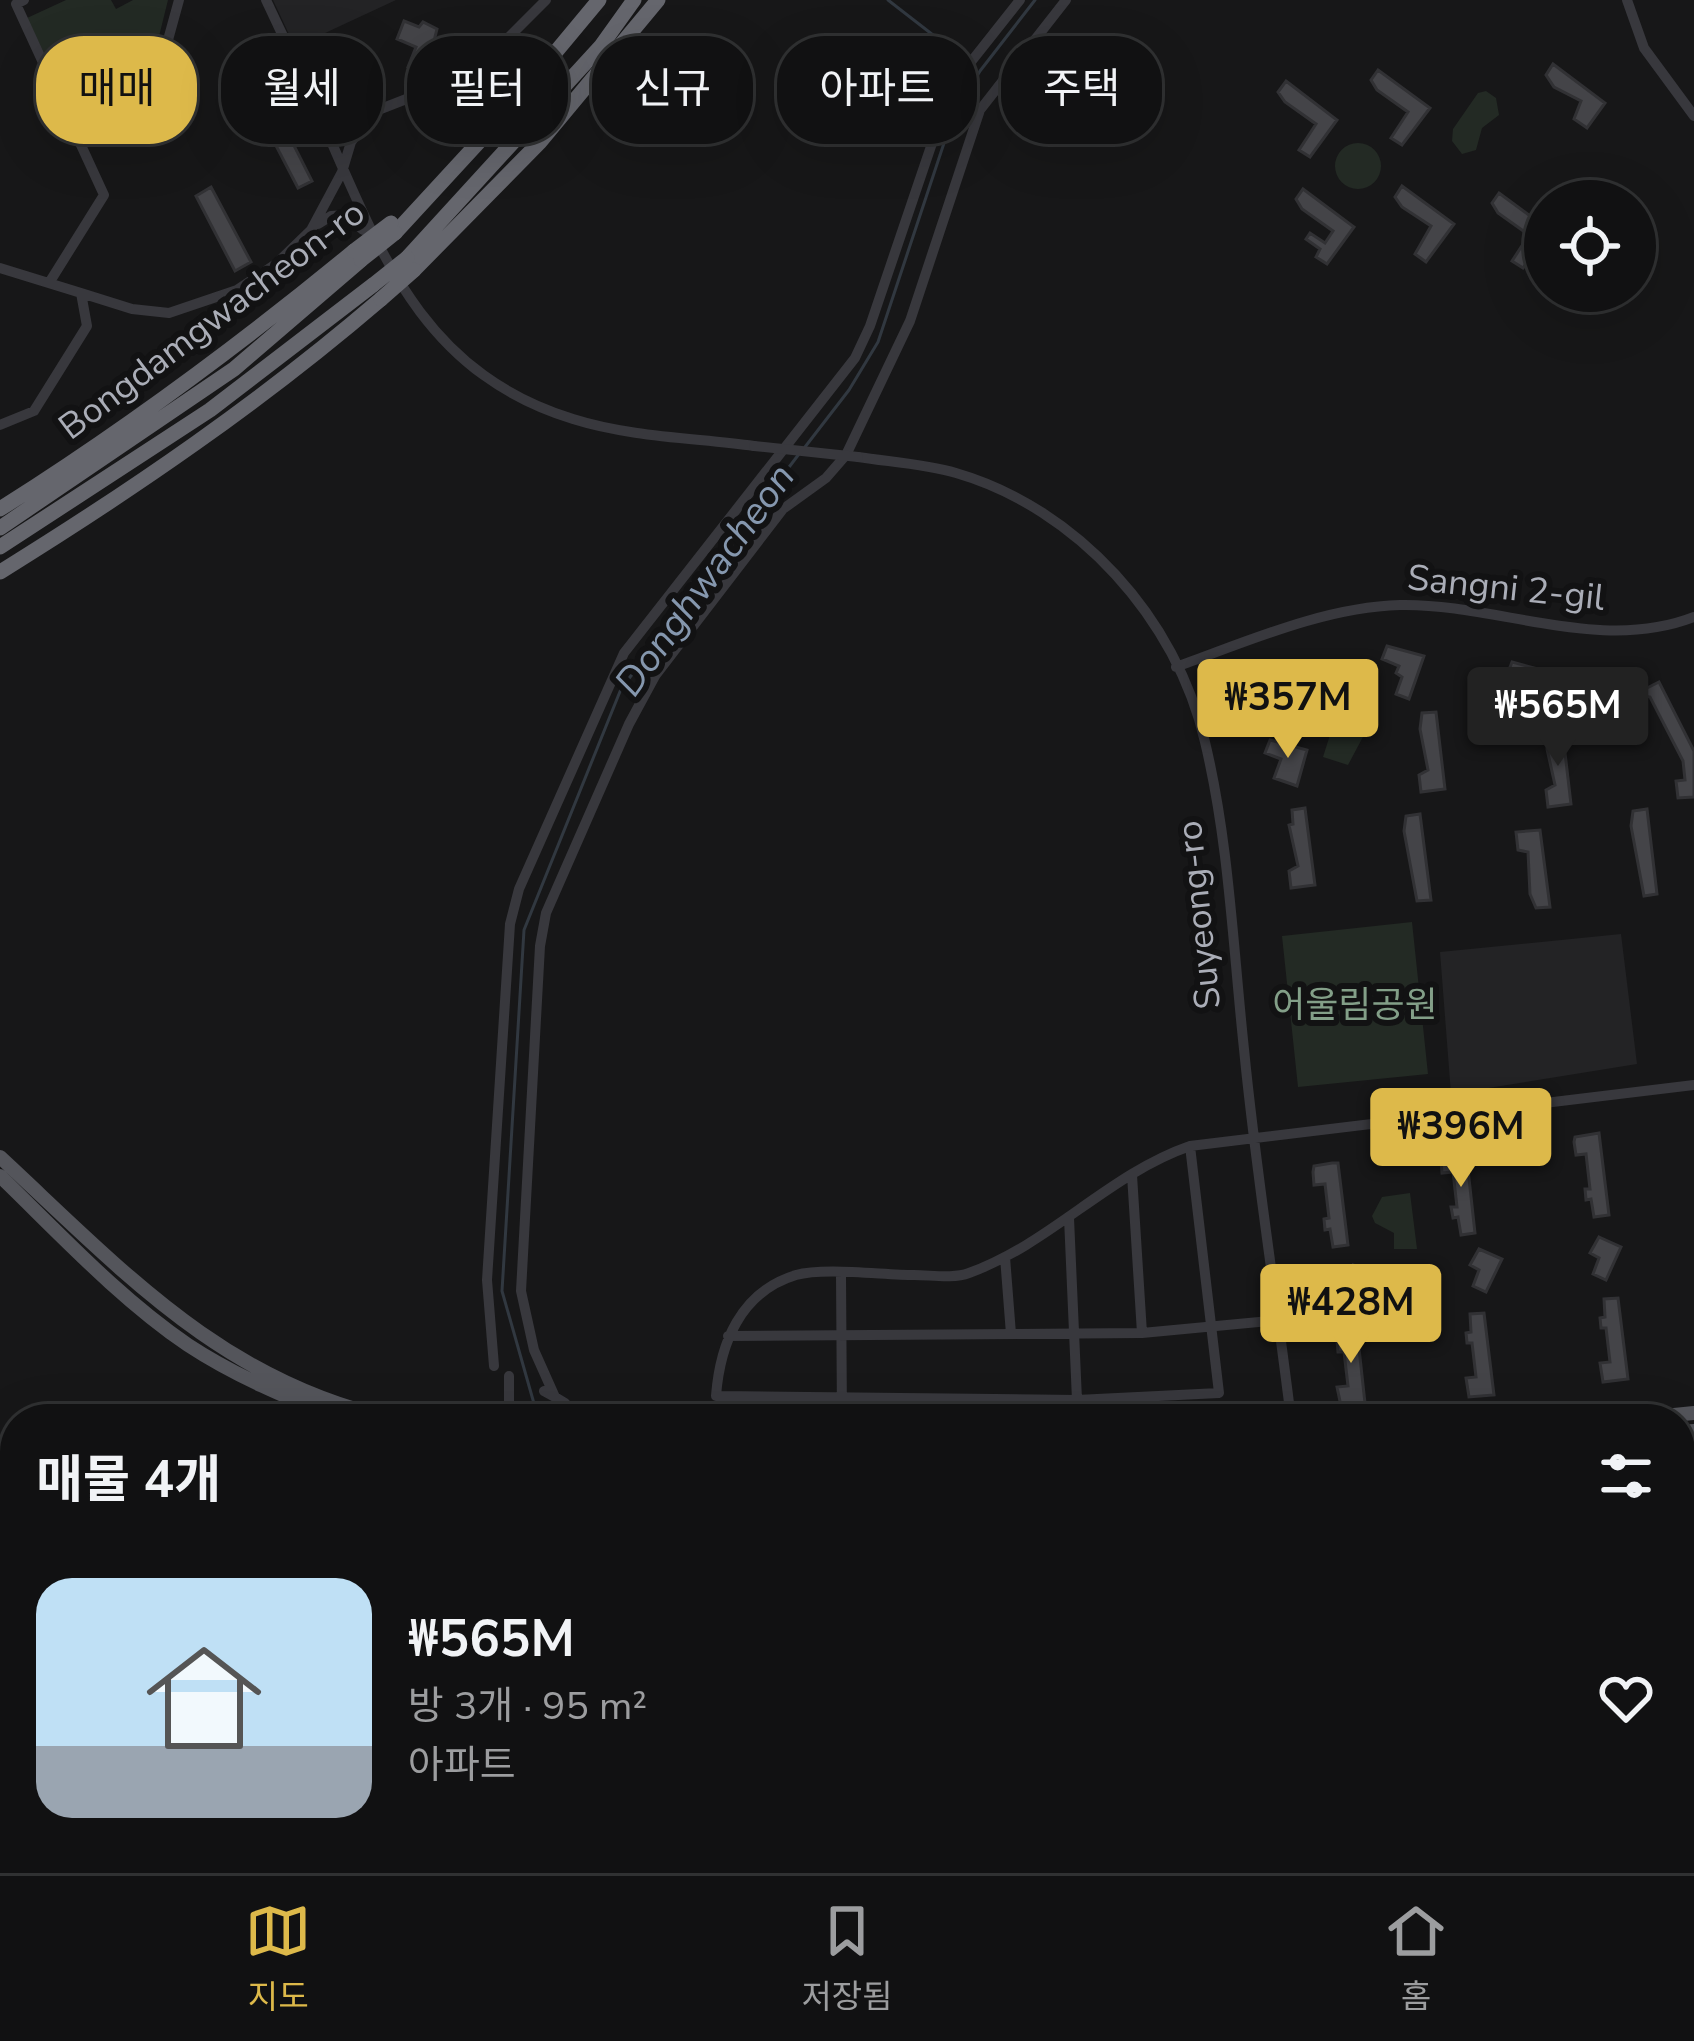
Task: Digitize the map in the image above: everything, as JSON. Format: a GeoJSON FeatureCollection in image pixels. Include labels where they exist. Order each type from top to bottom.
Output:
{"type":"FeatureCollection","features":[{"type":"Feature","properties":{"kind":"highway","name":"Bongdamgwacheon-ro"},"geometry":{"type":"LineString","coordinates":[[393,228],[588,0]]}},
{"type":"Feature","properties":{"kind":"highway"},"geometry":{"type":"LineString","coordinates":[[0,528],[234,369],[357,255],[393,228],[500,119],[599,0]]}},
{"type":"Feature","properties":{"kind":"highway"},"geometry":{"type":"LineString","coordinates":[[411,264],[601,46],[634,0]]}},
{"type":"Feature","properties":{"kind":"highway"},"geometry":{"type":"LineString","coordinates":[[0,547],[209,410],[411,264],[540,142],[658,0]]}},
{"type":"Feature","properties":{"kind":"highway","name":"Bongdamgwacheon-ro"},"geometry":{"type":"LineString","coordinates":[[0,509],[128,428],[357,255]]}},
{"type":"Feature","properties":{"kind":"highway"},"geometry":{"type":"LineString","coordinates":[[0,572],[190,450],[306,363],[377,292]]}},
{"type":"Feature","properties":{"kind":"main road"},"geometry":{"type":"LineString","coordinates":[[0,1157],[196,1335],[274,1378],[349,1404]]}},
{"type":"Feature","properties":{"kind":"main road"},"geometry":{"type":"LineString","coordinates":[[0,1176],[121,1291],[189,1345],[303,1404]]}},
{"type":"Feature","properties":{"kind":"street"},"geometry":{"type":"LineString","coordinates":[[24,0],[16,4],[36,47]]}},
{"type":"Feature","properties":{"kind":"street"},"geometry":{"type":"LineString","coordinates":[[168,36],[178,0]]}},
{"type":"Feature","properties":{"kind":"street"},"geometry":{"type":"LineString","coordinates":[[266,0],[376,245]]}},
{"type":"Feature","properties":{"kind":"street"},"geometry":{"type":"LineString","coordinates":[[311,230],[342,172],[351,142],[373,112],[472,73],[546,0]]}},
{"type":"Feature","properties":{"kind":"street"},"geometry":{"type":"LineString","coordinates":[[494,1366],[487,1280],[510,924],[519,890],[624,653],[855,358],[945,105],[975,55],[1020,0]]}},
{"type":"Feature","properties":{"kind":"street"},"geometry":{"type":"LineString","coordinates":[[566,1404],[549,1394],[520,1291],[546,913],[628,724],[655,676],[783,509],[826,478],[846,454],[905,334],[980,110],[1066,0]]}},
{"type":"Feature","properties":{"kind":"street"},"geometry":{"type":"LineString","coordinates":[[1627,0],[1644,49],[1694,116]]}},
{"type":"Feature","properties":{"kind":"street"},"geometry":{"type":"LineString","coordinates":[[49,283],[104,195],[81,144]]}},
{"type":"Feature","properties":{"kind":"street"},"geometry":{"type":"LineString","coordinates":[[0,268],[148,312],[184,312],[236,290],[331,216],[345,215],[376,245]]}},
{"type":"Feature","properties":{"kind":"street","name":"Suyeong-ro"},"geometry":{"type":"LineString","coordinates":[[376,245],[422,319],[455,354],[526,401],[574,420],[614,428],[958,473],[1018,497],[1069,527],[1109,566],[1176,667],[1204,736],[1218,808],[1252,1135],[1290,1404]]}},
{"type":"Feature","properties":{"kind":"street"},"geometry":{"type":"LineString","coordinates":[[0,425],[34,411],[54,385],[87,326],[81,293]]}},
{"type":"Feature","properties":{"kind":"street","name":"Sangni 2-gil"},"geometry":{"type":"LineString","coordinates":[[1176,667],[1339,614],[1394,605],[1439,605],[1589,630],[1633,629],[1694,617]]}},
{"type":"Feature","properties":{"kind":"street"},"geometry":{"type":"LineString","coordinates":[[1190,1146],[1220,1393],[1077,1400],[716,1396],[718,1363],[728,1336],[739,1316],[763,1292],[798,1274],[964,1275],[1005,1257],[1132,1174],[1190,1146],[1694,1085]]}},
{"type":"Feature","properties":{"kind":"street"},"geometry":{"type":"LineString","coordinates":[[1132,1174],[1142,1333]]}},
{"type":"Feature","properties":{"kind":"street"},"geometry":{"type":"LineString","coordinates":[[1069,1218],[1077,1400]]}},
{"type":"Feature","properties":{"kind":"street"},"geometry":{"type":"LineString","coordinates":[[1005,1257],[1011,1334]]}},
{"type":"Feature","properties":{"kind":"street"},"geometry":{"type":"LineString","coordinates":[[841,1275],[842,1404]]}},
{"type":"Feature","properties":{"kind":"street"},"geometry":{"type":"LineString","coordinates":[[728,1336],[1142,1333],[1279,1321]]}},
{"type":"Feature","properties":{"kind":"street"},"geometry":{"type":"LineString","coordinates":[[508,1404],[509,1376]]}},
{"type":"Feature","properties":{"kind":"shaded area"},"geometry":{"type":"Polygon","coordinates":[[[273,0],[396,0],[319,36],[290,36],[273,0]]]}},
{"type":"Feature","properties":{"kind":"shaded area"},"geometry":{"type":"Polygon","coordinates":[[[1621,934],[1637,1064],[1451,1094],[1440,952],[1621,934]]]}},
{"type":"Feature","properties":{"kind":"green space"},"geometry":{"type":"Polygon","coordinates":[[[66,0],[111,0],[116,9],[133,0],[168,0],[159,36],[36,37],[27,18],[66,0]]]}},
{"type":"Feature","properties":{"kind":"green space"},"geometry":{"type":"Polygon","coordinates":[[[1486,91],[1496,98],[1499,115],[1482,128],[1476,150],[1462,154],[1452,141],[1453,129],[1478,93],[1486,91]]]}},
{"type":"Feature","properties":{"kind":"green space"},"geometry":{"type":"Polygon","coordinates":[[[1358,143],[1374,150],[1381,166],[1374,182],[1358,189],[1342,182],[1335,166],[1342,150],[1358,143]]]}},
{"type":"Feature","properties":{"kind":"green space"},"geometry":{"type":"Polygon","coordinates":[[[1345,698],[1361,701],[1373,718],[1348,765],[1323,757],[1329,738],[1328,710],[1345,698]]]}},
{"type":"Feature","properties":{"kind":"green space","name":"어울림공원"},"geometry":{"type":"Polygon","coordinates":[[[1412,922],[1428,1074],[1298,1087],[1282,936],[1412,922]]]}},
{"type":"Feature","properties":{"kind":"green space"},"geometry":{"type":"Polygon","coordinates":[[[1410,1193],[1417,1249],[1394,1249],[1394,1233],[1375,1223],[1372,1216],[1382,1197],[1410,1193]]]}},
{"type":"Feature","properties":{"kind":"building"},"geometry":{"type":"Polygon","coordinates":[[[404,21],[437,29],[435,36],[407,36],[407,43],[397,39],[404,21]]]}},
{"type":"Feature","properties":{"kind":"building"},"geometry":{"type":"Polygon","coordinates":[[[1553,64],[1605,103],[1587,128],[1574,119],[1581,101],[1554,87],[1546,75],[1553,64]]]}},
{"type":"Feature","properties":{"kind":"building"},"geometry":{"type":"Polygon","coordinates":[[[1378,70],[1430,108],[1402,145],[1391,138],[1408,112],[1377,90],[1371,80],[1378,70]]]}},
{"type":"Feature","properties":{"kind":"building"},"geometry":{"type":"Polygon","coordinates":[[[1286,81],[1337,120],[1310,157],[1299,150],[1316,124],[1278,92],[1286,81]]]}},
{"type":"Feature","properties":{"kind":"building"},"geometry":{"type":"Polygon","coordinates":[[[275,144],[293,144],[312,181],[298,188],[275,144]]]}},
{"type":"Feature","properties":{"kind":"building"},"geometry":{"type":"Polygon","coordinates":[[[1402,186],[1454,224],[1426,262],[1415,254],[1431,226],[1402,207],[1395,197],[1402,186]]]}},
{"type":"Feature","properties":{"kind":"building"},"geometry":{"type":"Polygon","coordinates":[[[211,187],[251,262],[235,271],[196,196],[211,187]]]}},
{"type":"Feature","properties":{"kind":"building"},"geometry":{"type":"Polygon","coordinates":[[[1303,189],[1354,227],[1327,264],[1316,257],[1320,249],[1306,239],[1310,233],[1325,243],[1333,231],[1302,209],[1296,199],[1303,189]]]}},
{"type":"Feature","properties":{"kind":"building"},"geometry":{"type":"Polygon","coordinates":[[[1499,193],[1524,211],[1524,231],[1498,213],[1492,203],[1499,193]]]}},
{"type":"Feature","properties":{"kind":"building"},"geometry":{"type":"Polygon","coordinates":[[[1524,243],[1524,267],[1512,261],[1524,243]]]}},
{"type":"Feature","properties":{"kind":"building"},"geometry":{"type":"Polygon","coordinates":[[[1387,646],[1424,656],[1409,699],[1396,694],[1402,677],[1396,673],[1399,666],[1382,659],[1387,646]]]}},
{"type":"Feature","properties":{"kind":"building"},"geometry":{"type":"Polygon","coordinates":[[[1512,662],[1549,672],[1534,715],[1522,710],[1525,682],[1507,675],[1512,662]]]}},
{"type":"Feature","properties":{"kind":"building"},"geometry":{"type":"Polygon","coordinates":[[[1615,676],[1645,682],[1647,688],[1659,682],[1694,751],[1694,797],[1678,798],[1676,781],[1685,780],[1683,761],[1650,697],[1613,690],[1615,676]]]}},
{"type":"Feature","properties":{"kind":"building"},"geometry":{"type":"Polygon","coordinates":[[[1247,681],[1284,692],[1273,728],[1251,719],[1258,701],[1242,694],[1247,681]]]}},
{"type":"Feature","properties":{"kind":"building"},"geometry":{"type":"Polygon","coordinates":[[[1436,712],[1445,789],[1421,792],[1419,775],[1428,770],[1420,729],[1422,713],[1436,712]]]}},
{"type":"Feature","properties":{"kind":"building"},"geometry":{"type":"Polygon","coordinates":[[[1562,727],[1571,804],[1548,807],[1546,790],[1555,785],[1548,728],[1562,727]]]}},
{"type":"Feature","properties":{"kind":"building"},"geometry":{"type":"Polygon","coordinates":[[[1270,740],[1307,750],[1297,786],[1274,778],[1281,759],[1265,753],[1270,740]]]}},
{"type":"Feature","properties":{"kind":"building"},"geometry":{"type":"Polygon","coordinates":[[[1305,808],[1315,885],[1291,888],[1289,871],[1298,866],[1289,825],[1293,824],[1292,810],[1305,808]]]}},
{"type":"Feature","properties":{"kind":"building"},"geometry":{"type":"Polygon","coordinates":[[[1647,809],[1657,894],[1644,896],[1631,826],[1633,811],[1647,809]]]}},
{"type":"Feature","properties":{"kind":"building"},"geometry":{"type":"Polygon","coordinates":[[[1420,814],[1431,900],[1417,901],[1404,831],[1406,816],[1420,814]]]}},
{"type":"Feature","properties":{"kind":"building"},"geometry":{"type":"Polygon","coordinates":[[[1540,830],[1550,907],[1536,908],[1530,894],[1528,852],[1518,850],[1516,832],[1540,830]]]}},
{"type":"Feature","properties":{"kind":"building"},"geometry":{"type":"Polygon","coordinates":[[[1599,1133],[1609,1215],[1594,1217],[1591,1199],[1586,1200],[1585,1189],[1590,1189],[1586,1154],[1576,1155],[1574,1142],[1575,1137],[1599,1133]]]}},
{"type":"Feature","properties":{"kind":"building"},"geometry":{"type":"Polygon","coordinates":[[[1466,1151],[1475,1233],[1461,1235],[1451,1207],[1457,1207],[1453,1172],[1442,1173],[1441,1155],[1466,1151]]]}},
{"type":"Feature","properties":{"kind":"building"},"geometry":{"type":"Polygon","coordinates":[[[1338,1163],[1348,1245],[1333,1247],[1330,1229],[1325,1230],[1324,1219],[1329,1218],[1325,1184],[1314,1185],[1313,1172],[1314,1166],[1338,1163]]]}},
{"type":"Feature","properties":{"kind":"building"},"geometry":{"type":"Polygon","coordinates":[[[1599,1237],[1621,1247],[1606,1280],[1593,1274],[1599,1258],[1590,1253],[1599,1237]]]}},
{"type":"Feature","properties":{"kind":"building"},"geometry":{"type":"Polygon","coordinates":[[[1479,1249],[1502,1259],[1486,1292],[1473,1286],[1479,1270],[1470,1265],[1479,1249]]]}},
{"type":"Feature","properties":{"kind":"building"},"geometry":{"type":"Polygon","coordinates":[[[1353,1265],[1376,1275],[1360,1308],[1347,1302],[1354,1286],[1344,1281],[1353,1265]]]}},
{"type":"Feature","properties":{"kind":"building"},"geometry":{"type":"Polygon","coordinates":[[[1618,1298],[1628,1379],[1603,1382],[1600,1363],[1610,1362],[1606,1328],[1601,1328],[1600,1318],[1605,1317],[1604,1299],[1618,1298]]]}},
{"type":"Feature","properties":{"kind":"building"},"geometry":{"type":"Polygon","coordinates":[[[1484,1313],[1494,1395],[1469,1397],[1466,1378],[1476,1377],[1472,1343],[1467,1343],[1466,1333],[1471,1332],[1470,1314],[1484,1313]]]}},
{"type":"Feature","properties":{"kind":"building"},"geometry":{"type":"Polygon","coordinates":[[[1356,1321],[1365,1403],[1341,1404],[1337,1387],[1348,1386],[1344,1352],[1338,1352],[1341,1323],[1356,1321]]]}},
{"type":"Feature","properties":{"kind":"waterway"},"geometry":{"type":"LineString","coordinates":[[888,0],[934,36]]}},
{"type":"Feature","properties":{"kind":"waterway","name":"Donghwacheon"},"geometry":{"type":"LineString","coordinates":[[805,447],[878,342],[952,119],[980,71],[1035,0]]}},
{"type":"Feature","properties":{"kind":"waterway","name":"Donghwacheon"},"geometry":{"type":"LineString","coordinates":[[534,1404],[502,1291],[524,930],[621,689],[799,454]]}}]}
